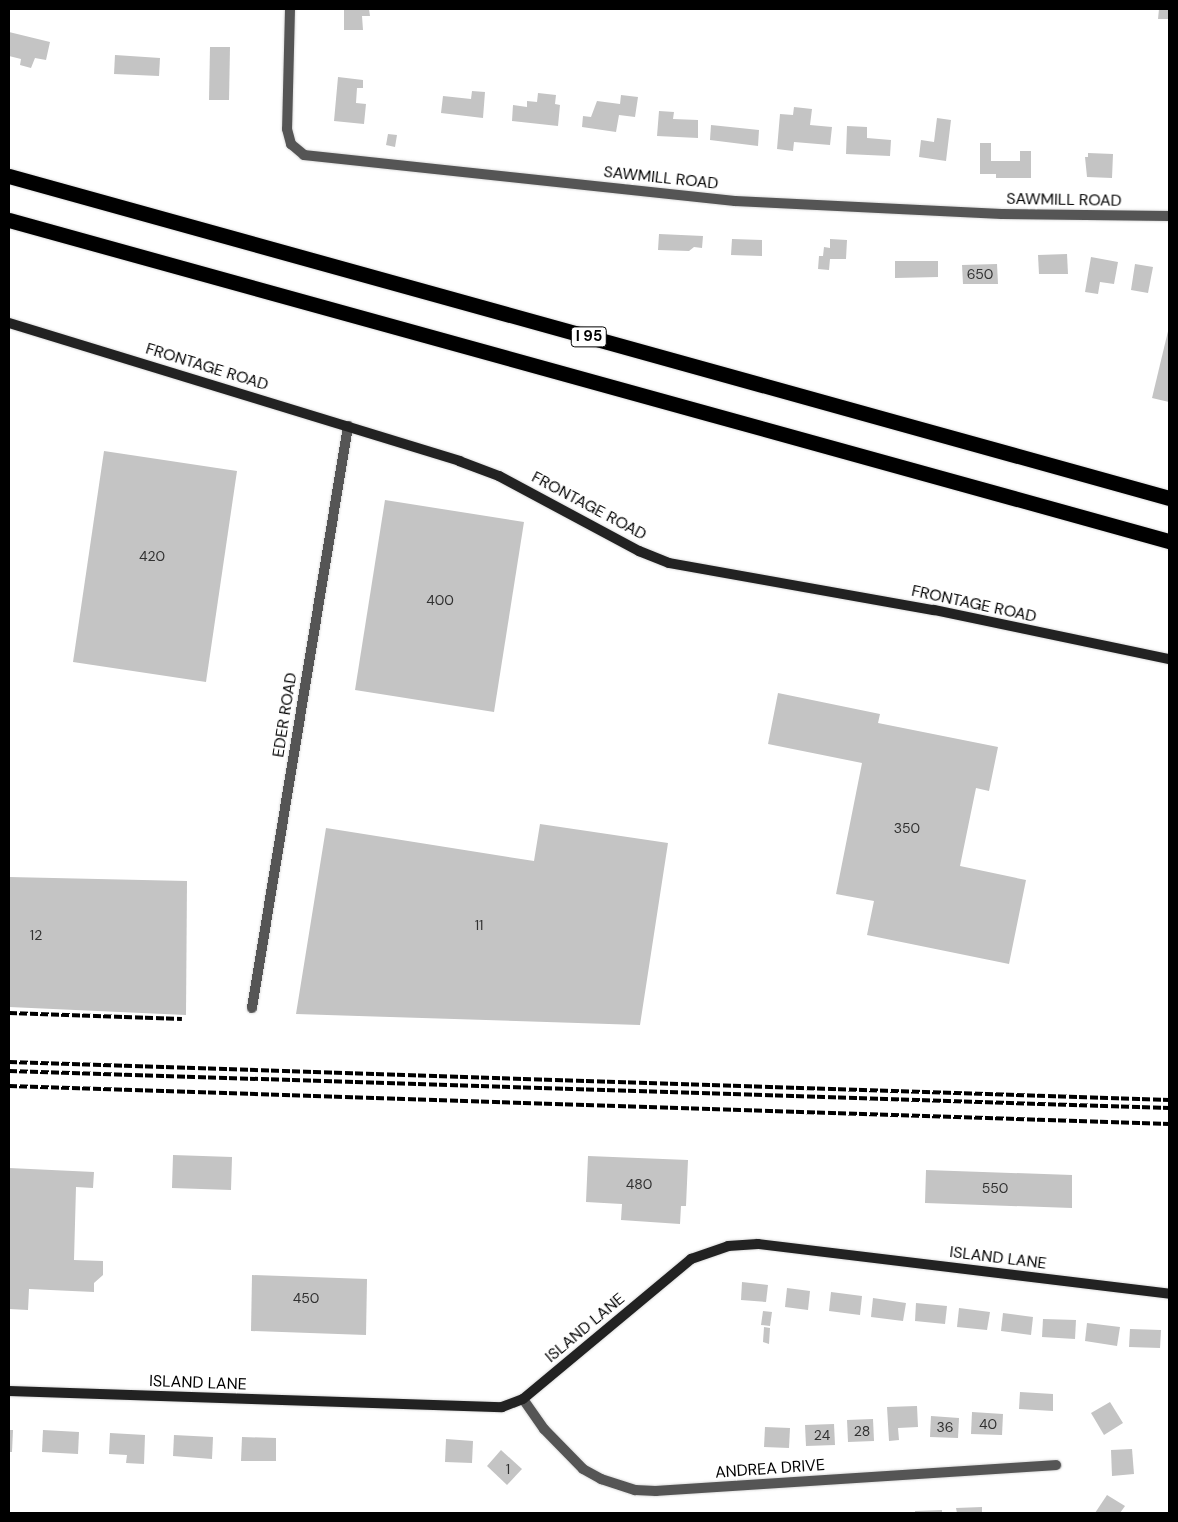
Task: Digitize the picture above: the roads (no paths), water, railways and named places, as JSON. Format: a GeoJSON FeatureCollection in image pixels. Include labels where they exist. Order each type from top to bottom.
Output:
{"type":"FeatureCollection","features":[{"type":"Feature","properties":{"kind":"highway","name":"I 95"},"geometry":{"type":"LineString","coordinates":[[9,176],[1169,498]]}},
{"type":"Feature","properties":{"kind":"highway"},"geometry":{"type":"LineString","coordinates":[[9,220],[1169,541]]}},
{"type":"Feature","properties":{"kind":"street","name":"SAWMILL ROAD"},"geometry":{"type":"LineString","coordinates":[[290,9],[287,129],[291,144],[304,155],[735,201],[1002,214],[1169,216]]}},
{"type":"Feature","properties":{"kind":"street","name":"FRONTAGE ROAD"},"geometry":{"type":"LineString","coordinates":[[9,323],[348,426],[499,476],[639,551],[669,563],[934,610],[1169,659]]}},
{"type":"Feature","properties":{"kind":"street","name":"EDER ROAD"},"geometry":{"type":"LineString","coordinates":[[252,1008],[348,426]]}},
{"type":"Feature","properties":{"kind":"street","name":"ISLAND LANE"},"geometry":{"type":"LineString","coordinates":[[9,1392],[489,1408],[523,1399],[686,1262],[728,1246],[758,1244],[1169,1294]]}},
{"type":"Feature","properties":{"kind":"street","name":"ANDREA DRIVE"},"geometry":{"type":"LineString","coordinates":[[523,1399],[544,1429],[583,1469],[601,1479],[635,1490],[656,1492],[1056,1465]]}},
{"type":"Feature","properties":{"kind":"railway"},"geometry":{"type":"LineString","coordinates":[[9,1013],[182,1019]]}},
{"type":"Feature","properties":{"kind":"railway"},"geometry":{"type":"LineString","coordinates":[[9,1062],[1169,1100]]}},
{"type":"Feature","properties":{"kind":"railway"},"geometry":{"type":"LineString","coordinates":[[9,1071],[1169,1108]]}},
{"type":"Feature","properties":{"kind":"railway"},"geometry":{"type":"LineString","coordinates":[[9,1086],[1169,1124]]}}]}
